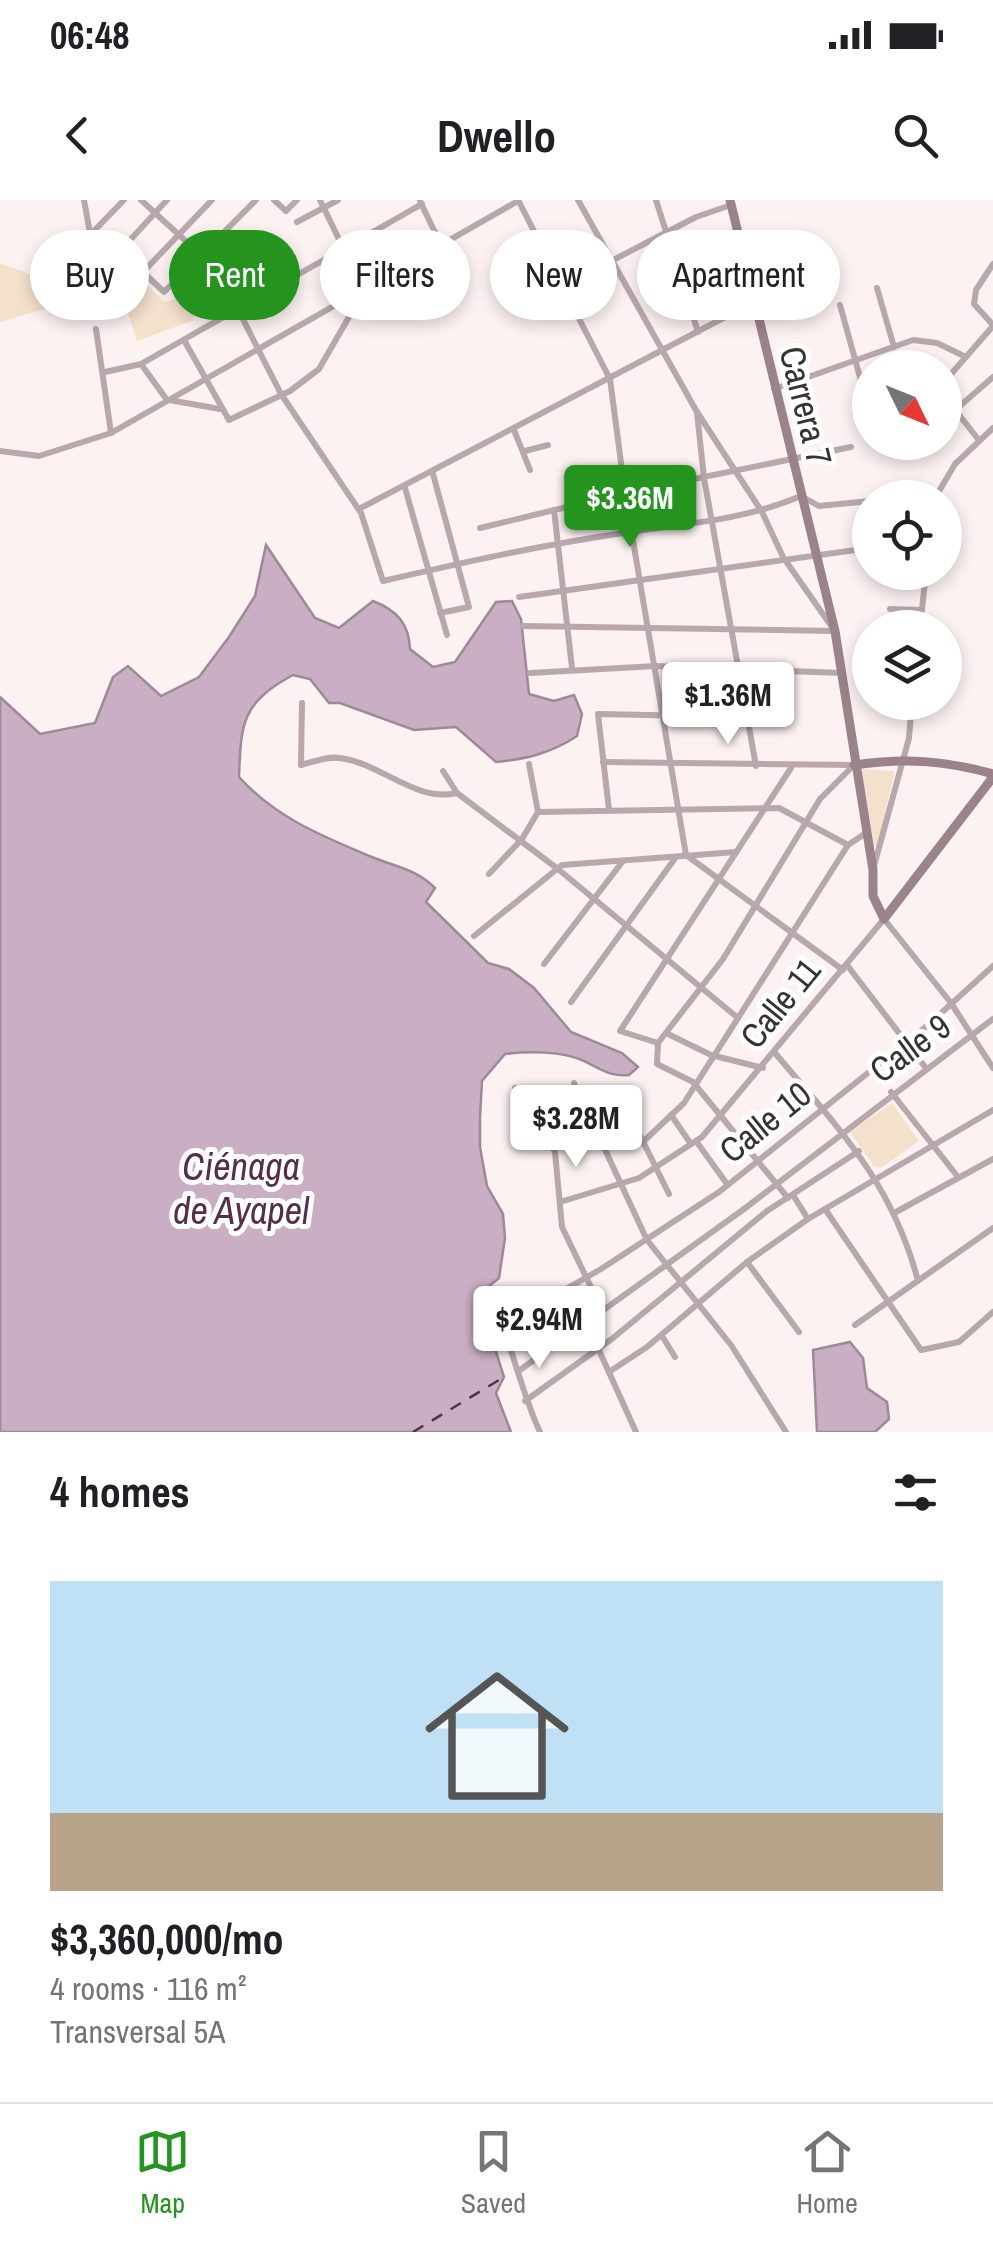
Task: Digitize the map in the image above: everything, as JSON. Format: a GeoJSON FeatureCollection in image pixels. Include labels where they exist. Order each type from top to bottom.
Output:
{"type":"FeatureCollection","features":[{"type":"Feature","properties":{"kind":"main road","name":"Carrera 7"},"geometry":{"type":"LineString","coordinates":[[730,203],[736,230]]}},
{"type":"Feature","properties":{"kind":"main road","name":"Carrera 7"},"geometry":{"type":"LineString","coordinates":[[756,320],[835,631],[873,870],[873,896],[884,919]]}},
{"type":"Feature","properties":{"kind":"main road"},"geometry":{"type":"LineString","coordinates":[[854,765],[904,758],[950,762],[993,775]]}},
{"type":"Feature","properties":{"kind":"main road","name":"Calle 11"},"geometry":{"type":"LineString","coordinates":[[884,919],[993,775]]}},
{"type":"Feature","properties":{"kind":"street"},"geometry":{"type":"LineString","coordinates":[[84,200],[90,235],[124,200]]}},
{"type":"Feature","properties":{"kind":"street"},"geometry":{"type":"LineString","coordinates":[[141,200],[174,230]]}},
{"type":"Feature","properties":{"kind":"street"},"geometry":{"type":"LineString","coordinates":[[139,230],[167,200]]}},
{"type":"Feature","properties":{"kind":"street"},"geometry":{"type":"LineString","coordinates":[[185,230],[212,200]]}},
{"type":"Feature","properties":{"kind":"street"},"geometry":{"type":"LineString","coordinates":[[227,230],[256,200]]}},
{"type":"Feature","properties":{"kind":"street"},"geometry":{"type":"LineString","coordinates":[[274,200],[286,210],[297,200]]}},
{"type":"Feature","properties":{"kind":"street"},"geometry":{"type":"LineString","coordinates":[[297,222],[321,204],[338,200]]}},
{"type":"Feature","properties":{"kind":"street"},"geometry":{"type":"LineString","coordinates":[[464,230],[518,200],[535,230]]}},
{"type":"Feature","properties":{"kind":"street"},"geometry":{"type":"LineString","coordinates":[[578,200],[594,230]]}},
{"type":"Feature","properties":{"kind":"street"},"geometry":{"type":"LineString","coordinates":[[656,200],[664,230]]}},
{"type":"Feature","properties":{"kind":"street"},"geometry":{"type":"LineString","coordinates":[[375,230],[421,202],[434,230]]}},
{"type":"Feature","properties":{"kind":"street"},"geometry":{"type":"LineString","coordinates":[[669,230],[730,203]]}},
{"type":"Feature","properties":{"kind":"street"},"geometry":{"type":"LineString","coordinates":[[321,204],[333,230]]}},
{"type":"Feature","properties":{"kind":"street"},"geometry":{"type":"LineString","coordinates":[[169,246],[143,272],[164,292],[169,287]]}},
{"type":"Feature","properties":{"kind":"street"},"geometry":{"type":"LineString","coordinates":[[962,362],[993,325],[974,304],[993,264]]}},
{"type":"Feature","properties":{"kind":"street"},"geometry":{"type":"LineString","coordinates":[[617,272],[697,412],[762,512],[783,557],[835,631]]}},
{"type":"Feature","properties":{"kind":"street"},"geometry":{"type":"LineString","coordinates":[[986,275],[993,283]]}},
{"type":"Feature","properties":{"kind":"street"},"geometry":{"type":"LineString","coordinates":[[877,288],[894,347]]}},
{"type":"Feature","properties":{"kind":"street"},"geometry":{"type":"LineString","coordinates":[[840,305],[853,350]]}},
{"type":"Feature","properties":{"kind":"street"},"geometry":{"type":"LineString","coordinates":[[0,452],[39,456],[111,433],[320,314]]}},
{"type":"Feature","properties":{"kind":"street"},"geometry":{"type":"LineString","coordinates":[[105,372],[142,364],[218,320]]}},
{"type":"Feature","properties":{"kind":"street"},"geometry":{"type":"LineString","coordinates":[[245,320],[281,394],[359,510],[383,581],[558,543],[714,523],[762,512],[800,496],[819,506],[852,503]]}},
{"type":"Feature","properties":{"kind":"street"},"geometry":{"type":"LineString","coordinates":[[184,340],[228,420],[281,394],[319,369],[347,320]]}},
{"type":"Feature","properties":{"kind":"street"},"geometry":{"type":"LineString","coordinates":[[582,320],[610,379],[631,532],[686,855],[791,937],[845,968],[925,1067]]}},
{"type":"Feature","properties":{"kind":"street"},"geometry":{"type":"LineString","coordinates":[[694,320],[698,332]]}},
{"type":"Feature","properties":{"kind":"street"},"geometry":{"type":"LineString","coordinates":[[359,510],[720,320]]}},
{"type":"Feature","properties":{"kind":"street"},"geometry":{"type":"LineString","coordinates":[[96,329],[111,433]]}},
{"type":"Feature","properties":{"kind":"street"},"geometry":{"type":"LineString","coordinates":[[883,350],[913,340],[937,343],[966,357]]}},
{"type":"Feature","properties":{"kind":"street"},"geometry":{"type":"LineString","coordinates":[[773,389],[852,359]]}},
{"type":"Feature","properties":{"kind":"street"},"geometry":{"type":"LineString","coordinates":[[142,364],[167,400],[221,410]]}},
{"type":"Feature","properties":{"kind":"street"},"geometry":{"type":"LineString","coordinates":[[962,404],[993,378]]}},
{"type":"Feature","properties":{"kind":"street"},"geometry":{"type":"LineString","coordinates":[[697,412],[704,478],[756,766]]}},
{"type":"Feature","properties":{"kind":"street"},"geometry":{"type":"LineString","coordinates":[[962,419],[978,439]]}},
{"type":"Feature","properties":{"kind":"street"},"geometry":{"type":"LineString","coordinates":[[948,480],[978,439],[993,428]]}},
{"type":"Feature","properties":{"kind":"street"},"geometry":{"type":"LineString","coordinates":[[514,430],[530,470]]}},
{"type":"Feature","properties":{"kind":"street"},"geometry":{"type":"LineString","coordinates":[[525,451],[548,445]]}},
{"type":"Feature","properties":{"kind":"street"},"geometry":{"type":"LineString","coordinates":[[480,528],[625,492],[851,447]]}},
{"type":"Feature","properties":{"kind":"street"},"geometry":{"type":"LineString","coordinates":[[433,474],[469,607],[440,613]]}},
{"type":"Feature","properties":{"kind":"street"},"geometry":{"type":"LineString","coordinates":[[405,488],[447,635]]}},
{"type":"Feature","properties":{"kind":"street"},"geometry":{"type":"LineString","coordinates":[[554,510],[572,668]]}},
{"type":"Feature","properties":{"kind":"street"},"geometry":{"type":"LineString","coordinates":[[519,597],[783,557],[852,550]]}},
{"type":"Feature","properties":{"kind":"street"},"geometry":{"type":"LineString","coordinates":[[890,609],[922,610],[924,590]]}},
{"type":"Feature","properties":{"kind":"street"},"geometry":{"type":"LineString","coordinates":[[523,626],[835,631]]}},
{"type":"Feature","properties":{"kind":"street"},"geometry":{"type":"LineString","coordinates":[[530,673],[656,666],[842,673]]}},
{"type":"Feature","properties":{"kind":"street"},"geometry":{"type":"LineString","coordinates":[[302,703],[301,765],[335,757],[359,762],[437,798],[458,793]]}},
{"type":"Feature","properties":{"kind":"street"},"geometry":{"type":"LineString","coordinates":[[609,810],[598,714],[746,717]]}},
{"type":"Feature","properties":{"kind":"street"},"geometry":{"type":"LineString","coordinates":[[873,870],[904,758],[909,720]]}},
{"type":"Feature","properties":{"kind":"street"},"geometry":{"type":"LineString","coordinates":[[603,762],[791,768],[854,765]]}},
{"type":"Feature","properties":{"kind":"street"},"geometry":{"type":"LineString","coordinates":[[489,874],[522,839],[538,812],[529,764]]}},
{"type":"Feature","properties":{"kind":"street"},"geometry":{"type":"LineString","coordinates":[[808,1219],[755,1163],[694,1082],[657,1064],[658,1043],[754,910],[820,799],[854,765]]}},
{"type":"Feature","properties":{"kind":"street"},"geometry":{"type":"LineString","coordinates":[[658,1043],[620,1031],[791,768]]}},
{"type":"Feature","properties":{"kind":"street"},"geometry":{"type":"LineString","coordinates":[[443,771],[458,793],[522,839],[738,1018]]}},
{"type":"Feature","properties":{"kind":"street"},"geometry":{"type":"LineString","coordinates":[[538,812],[779,808],[805,825],[823,828],[848,846]]}},
{"type":"Feature","properties":{"kind":"street"},"geometry":{"type":"LineString","coordinates":[[646,1140],[684,1103],[711,1055],[848,846],[866,833]]}},
{"type":"Feature","properties":{"kind":"street"},"geometry":{"type":"LineString","coordinates":[[474,936],[558,868],[738,852]]}},
{"type":"Feature","properties":{"kind":"street"},"geometry":{"type":"LineString","coordinates":[[571,1002],[676,856]]}},
{"type":"Feature","properties":{"kind":"street"},"geometry":{"type":"LineString","coordinates":[[544,964],[624,860]]}},
{"type":"Feature","properties":{"kind":"street"},"geometry":{"type":"LineString","coordinates":[[884,919],[950,1003],[993,1068]]}},
{"type":"Feature","properties":{"kind":"street","name":"Calle 11"},"geometry":{"type":"LineString","coordinates":[[560,1202],[620,1184],[657,1167],[694,1142],[720,1119],[884,919]]}},
{"type":"Feature","properties":{"kind":"street","name":"Calle 10"},"geometry":{"type":"LineString","coordinates":[[520,1370],[502,1326],[648,1240],[728,1185],[993,966]]}},
{"type":"Feature","properties":{"kind":"street","name":"Calle 9"},"geometry":{"type":"LineString","coordinates":[[520,1370],[709,1234],[993,1019]]}},
{"type":"Feature","properties":{"kind":"street"},"geometry":{"type":"LineString","coordinates":[[668,1034],[711,1055],[763,1068]]}},
{"type":"Feature","properties":{"kind":"street"},"geometry":{"type":"LineString","coordinates":[[774,1053],[859,1151],[896,1212],[918,1281]]}},
{"type":"Feature","properties":{"kind":"street"},"geometry":{"type":"LineString","coordinates":[[574,1082],[648,1240],[731,1345],[786,1432]]}},
{"type":"Feature","properties":{"kind":"street"},"geometry":{"type":"LineString","coordinates":[[514,1088],[542,1124],[555,1152],[562,1228],[602,1310]]}},
{"type":"Feature","properties":{"kind":"street"},"geometry":{"type":"LineString","coordinates":[[892,1092],[958,1177]]}},
{"type":"Feature","properties":{"kind":"street"},"geometry":{"type":"LineString","coordinates":[[625,1105],[646,1140],[669,1194]]}},
{"type":"Feature","properties":{"kind":"street"},"geometry":{"type":"LineString","coordinates":[[609,1372],[662,1336],[747,1262],[808,1219],[993,1110]]}},
{"type":"Feature","properties":{"kind":"street"},"geometry":{"type":"LineString","coordinates":[[671,1116],[728,1185]]}},
{"type":"Feature","properties":{"kind":"street"},"geometry":{"type":"LineString","coordinates":[[526,1401],[720,1248],[859,1151]]}},
{"type":"Feature","properties":{"kind":"street"},"geometry":{"type":"LineString","coordinates":[[896,1212],[993,1159]]}},
{"type":"Feature","properties":{"kind":"street"},"geometry":{"type":"LineString","coordinates":[[825,1209],[921,1350],[959,1342],[993,1312]]}},
{"type":"Feature","properties":{"kind":"street"},"geometry":{"type":"LineString","coordinates":[[855,1325],[993,1228]]}},
{"type":"Feature","properties":{"kind":"street"},"geometry":{"type":"LineString","coordinates":[[709,1234],[720,1248]]}},
{"type":"Feature","properties":{"kind":"street"},"geometry":{"type":"LineString","coordinates":[[747,1262],[799,1332]]}},
{"type":"Feature","properties":{"kind":"street"},"geometry":{"type":"LineString","coordinates":[[662,1336],[675,1357]]}},
{"type":"Feature","properties":{"kind":"street"},"geometry":{"type":"LineString","coordinates":[[598,1348],[636,1432]]}},
{"type":"Feature","properties":{"kind":"street"},"geometry":{"type":"LineString","coordinates":[[520,1370],[526,1401],[540,1432]]}},
{"type":"Feature","properties":{"kind":"shaded area"},"geometry":{"type":"Polygon","coordinates":[[[0,263],[30,274],[30,313],[0,322],[0,263]]]}},
{"type":"Feature","properties":{"kind":"shaded area"},"geometry":{"type":"Polygon","coordinates":[[[149,287],[165,302],[169,301],[169,320],[193,320],[192,321],[137,341],[130,320],[149,320],[149,287]]]}},
{"type":"Feature","properties":{"kind":"shaded area"},"geometry":{"type":"Polygon","coordinates":[[[862,769],[895,771],[877,847],[874,846],[862,769]]]}},
{"type":"Feature","properties":{"kind":"shaded area"},"geometry":{"type":"Polygon","coordinates":[[[892,1103],[919,1141],[881,1168],[874,1166],[850,1132],[892,1103]]]}},
{"type":"Feature","properties":{"kind":"water","name":"Ciénaga de Ayapel"},"geometry":{"type":"Polygon","coordinates":[[[266,545],[315,618],[339,628],[373,601],[400,619],[410,649],[433,667],[455,662],[496,602],[512,601],[521,619],[529,694],[554,701],[574,695],[582,714],[577,736],[538,754],[496,762],[456,727],[414,730],[340,703],[329,703],[310,679],[293,675],[263,695],[247,717],[239,777],[268,804],[301,824],[428,882],[435,888],[426,902],[488,963],[509,969],[534,988],[571,1032],[622,1053],[638,1067],[629,1075],[616,1075],[566,1055],[514,1053],[505,1054],[482,1081],[480,1147],[487,1186],[503,1214],[505,1238],[499,1278],[488,1287],[492,1339],[504,1377],[496,1393],[511,1432],[0,1432],[0,697],[40,734],[95,723],[113,677],[128,666],[161,696],[199,677],[255,596],[266,545]]]}},
{"type":"Feature","properties":{"kind":"water"},"geometry":{"type":"Polygon","coordinates":[[[850,1342],[863,1358],[867,1388],[887,1402],[889,1419],[875,1432],[817,1432],[813,1350],[850,1342]]]}},
{"type":"Feature","properties":{"kind":"ferry route"},"geometry":{"type":"LineString","coordinates":[[413,1432],[504,1377]]}}]}
